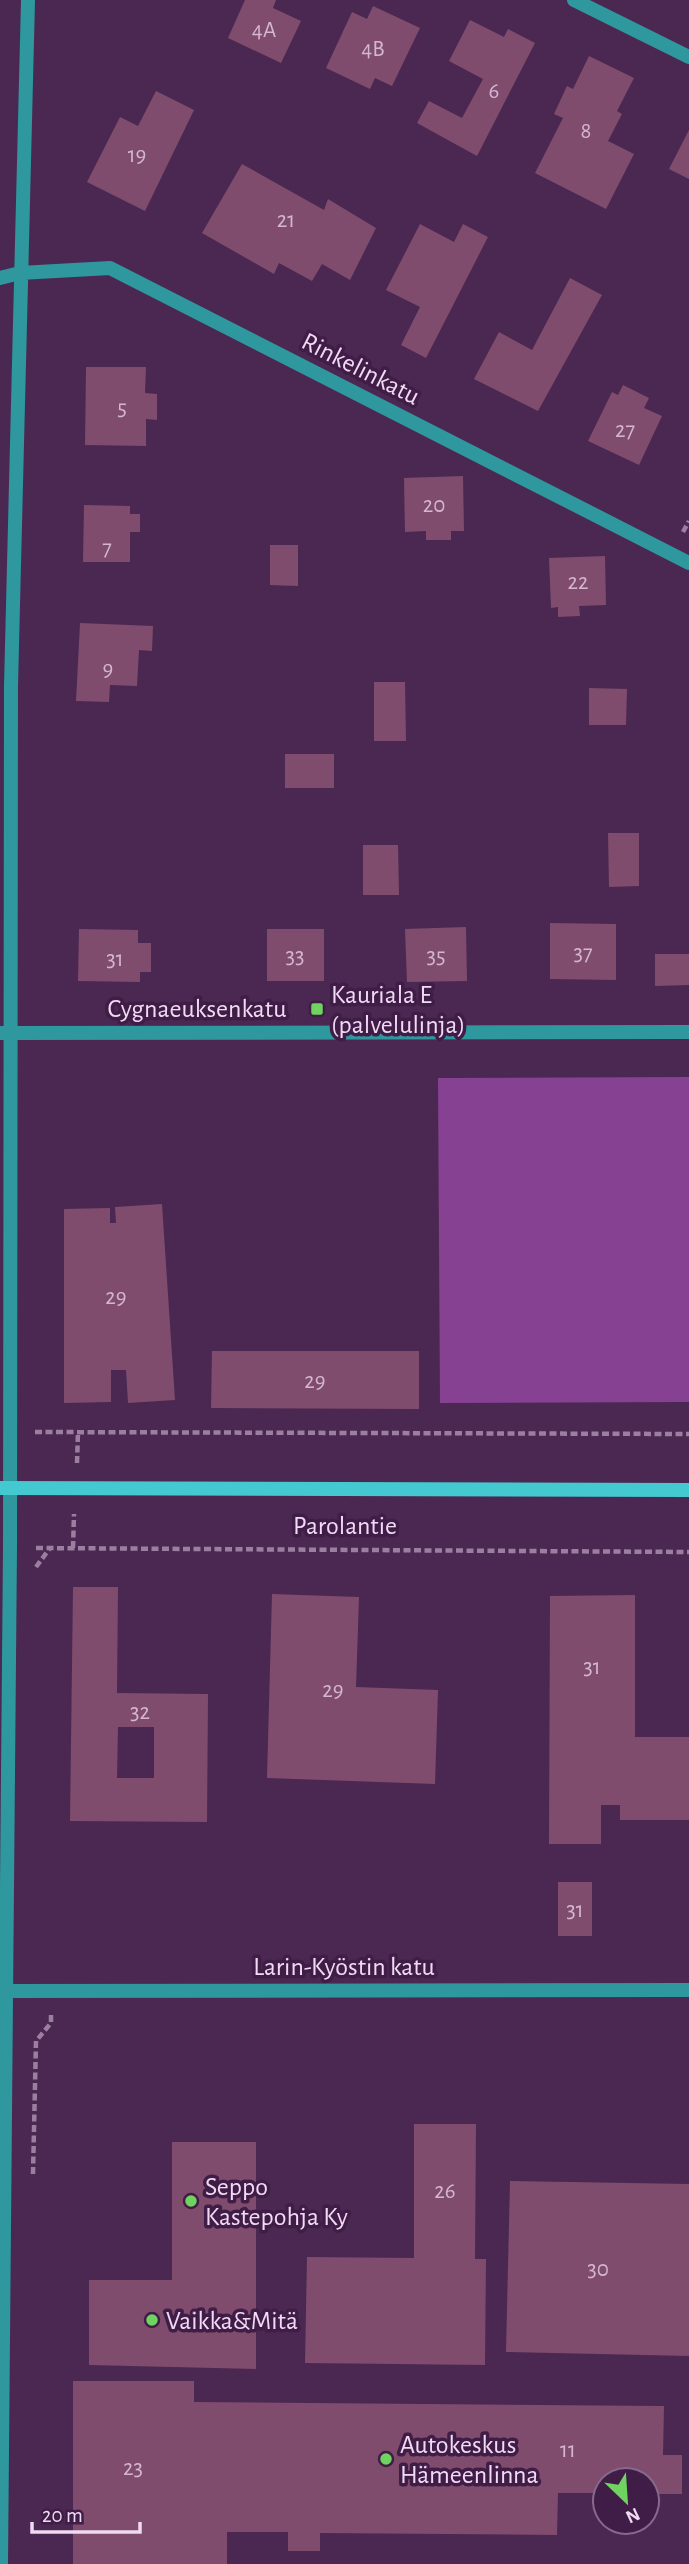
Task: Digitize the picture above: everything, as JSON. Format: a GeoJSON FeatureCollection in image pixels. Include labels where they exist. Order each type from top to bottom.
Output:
{"type":"FeatureCollection","features":[{"type":"Feature","properties":{"kind":"main road","name":"Parolantie"},"geometry":{"type":"LineString","coordinates":[[5,1488],[689,1490]]}},
{"type":"Feature","properties":{"kind":"street"},"geometry":{"type":"LineString","coordinates":[[1,2564],[3,1991],[10,1547],[5,1488],[9,1432],[5,1033],[28,0]]}},
{"type":"Feature","properties":{"kind":"street"},"geometry":{"type":"LineString","coordinates":[[574,0],[689,57]]}},
{"type":"Feature","properties":{"kind":"street","name":"Rinkelinkatu"},"geometry":{"type":"LineString","coordinates":[[0,278],[20,273],[110,268],[689,563]]}},
{"type":"Feature","properties":{"kind":"street","name":"Cygnaeuksenkatu"},"geometry":{"type":"LineString","coordinates":[[5,1033],[689,1032]]}},
{"type":"Feature","properties":{"kind":"street","name":"Larin-Kyöstin katu"},"geometry":{"type":"LineString","coordinates":[[3,1991],[689,1990]]}},
{"type":"Feature","properties":{"kind":"path"},"geometry":{"type":"LineString","coordinates":[[9,1432],[689,1434]]}},
{"type":"Feature","properties":{"kind":"path","name":"Parolantie"},"geometry":{"type":"LineString","coordinates":[[10,1547],[689,1552]]}},
{"type":"Feature","properties":{"kind":"path"},"geometry":{"type":"LineString","coordinates":[[34,1570],[50,1548]]}},
{"type":"Feature","properties":{"kind":"path"},"geometry":{"type":"LineString","coordinates":[[33,2179],[36,2041],[51,2023],[52,1991]]}},
{"type":"Feature","properties":{"kind":"shaded area"},"geometry":{"type":"Polygon","coordinates":[[[689,1077],[689,1402],[440,1403],[438,1078],[689,1077]]]}},
{"type":"Feature","properties":{"kind":"building"},"geometry":{"type":"Polygon","coordinates":[[[245,0],[276,0],[273,8],[301,21],[281,63],[228,38],[245,0]]]}},
{"type":"Feature","properties":{"kind":"building"},"geometry":{"type":"Polygon","coordinates":[[[373,6],[420,28],[392,86],[375,78],[370,89],[326,68],[352,12],[367,19],[373,6]]]}},
{"type":"Feature","properties":{"kind":"building"},"geometry":{"type":"Polygon","coordinates":[[[470,20],[504,37],[508,29],[535,43],[477,156],[417,123],[429,101],[462,118],[483,79],[449,61],[470,20]]]}},
{"type":"Feature","properties":{"kind":"building"},"geometry":{"type":"Polygon","coordinates":[[[589,56],[634,78],[617,111],[622,114],[608,141],[634,154],[606,209],[535,173],[563,118],[554,114],[567,86],[573,89],[589,56]]]}},
{"type":"Feature","properties":{"kind":"building"},"geometry":{"type":"Polygon","coordinates":[[[156,91],[194,110],[145,211],[87,182],[120,117],[138,126],[156,91]]]}},
{"type":"Feature","properties":{"kind":"building"},"geometry":{"type":"Polygon","coordinates":[[[689,130],[689,179],[669,169],[689,130]]]}},
{"type":"Feature","properties":{"kind":"building"},"geometry":{"type":"Polygon","coordinates":[[[242,164],[324,210],[328,199],[376,228],[350,280],[322,264],[312,281],[279,263],[274,274],[202,233],[242,164]]]}},
{"type":"Feature","properties":{"kind":"building"},"geometry":{"type":"Polygon","coordinates":[[[420,224],[454,242],[463,224],[488,237],[426,358],[401,345],[420,307],[386,290],[420,224]]]}},
{"type":"Feature","properties":{"kind":"building"},"geometry":{"type":"Polygon","coordinates":[[[570,278],[602,295],[538,411],[474,379],[499,332],[532,350],[570,278]]]}},
{"type":"Feature","properties":{"kind":"building"},"geometry":{"type":"Polygon","coordinates":[[[86,367],[146,367],[145,393],[157,394],[157,420],[146,419],[146,446],[85,445],[86,367]]]}},
{"type":"Feature","properties":{"kind":"building"},"geometry":{"type":"Polygon","coordinates":[[[623,385],[649,398],[644,408],[662,416],[639,465],[588,441],[612,392],[618,395],[623,385]]]}},
{"type":"Feature","properties":{"kind":"building"},"geometry":{"type":"Polygon","coordinates":[[[463,476],[464,531],[451,531],[451,540],[426,540],[426,531],[405,532],[404,478],[463,476]]]}},
{"type":"Feature","properties":{"kind":"building"},"geometry":{"type":"Polygon","coordinates":[[[84,505],[130,506],[130,514],[140,514],[140,532],[130,532],[130,562],[83,562],[84,505]]]}},
{"type":"Feature","properties":{"kind":"building"},"geometry":{"type":"Polygon","coordinates":[[[270,545],[298,545],[298,586],[270,585],[270,545]]]}},
{"type":"Feature","properties":{"kind":"building"},"geometry":{"type":"Polygon","coordinates":[[[605,556],[606,605],[579,606],[580,616],[558,617],[558,607],[551,608],[549,558],[605,556]]]}},
{"type":"Feature","properties":{"kind":"building"},"geometry":{"type":"Polygon","coordinates":[[[80,623],[153,626],[152,651],[139,650],[137,686],[110,685],[109,702],[76,701],[80,623]]]}},
{"type":"Feature","properties":{"kind":"building"},"geometry":{"type":"Polygon","coordinates":[[[374,682],[405,682],[406,741],[374,741],[374,682]]]}},
{"type":"Feature","properties":{"kind":"building"},"geometry":{"type":"Polygon","coordinates":[[[589,688],[627,689],[626,725],[589,725],[589,688]]]}},
{"type":"Feature","properties":{"kind":"building"},"geometry":{"type":"Polygon","coordinates":[[[285,754],[334,754],[334,788],[285,788],[285,754]]]}},
{"type":"Feature","properties":{"kind":"building"},"geometry":{"type":"Polygon","coordinates":[[[608,833],[639,833],[639,886],[609,887],[608,833]]]}},
{"type":"Feature","properties":{"kind":"building"},"geometry":{"type":"Polygon","coordinates":[[[363,845],[398,845],[399,895],[363,895],[363,845]]]}},
{"type":"Feature","properties":{"kind":"building"},"geometry":{"type":"Polygon","coordinates":[[[550,923],[616,924],[616,980],[550,979],[550,923]]]}},
{"type":"Feature","properties":{"kind":"building"},"geometry":{"type":"Polygon","coordinates":[[[466,927],[467,981],[407,982],[405,929],[466,927]]]}},
{"type":"Feature","properties":{"kind":"building"},"geometry":{"type":"Polygon","coordinates":[[[79,929],[138,930],[138,943],[151,943],[151,972],[140,972],[140,982],[78,981],[79,929]]]}},
{"type":"Feature","properties":{"kind":"building"},"geometry":{"type":"Polygon","coordinates":[[[267,929],[324,929],[324,981],[267,981],[267,929]]]}},
{"type":"Feature","properties":{"kind":"building"},"geometry":{"type":"Polygon","coordinates":[[[655,954],[689,954],[689,985],[655,986],[655,954]]]}},
{"type":"Feature","properties":{"kind":"building"},"geometry":{"type":"Polygon","coordinates":[[[162,1204],[175,1400],[128,1403],[126,1370],[111,1370],[111,1402],[64,1403],[64,1209],[110,1208],[110,1223],[116,1223],[115,1207],[162,1204]]]}},
{"type":"Feature","properties":{"kind":"building"},"geometry":{"type":"Polygon","coordinates":[[[212,1351],[419,1351],[419,1409],[211,1408],[212,1351]]]}},
{"type":"Feature","properties":{"kind":"building"},"geometry":{"type":"Polygon","coordinates":[[[73,1587],[118,1587],[117,1693],[208,1694],[207,1822],[70,1821],[73,1587]],[[118,1727],[117,1778],[154,1778],[154,1727],[118,1727]]]}},
{"type":"Feature","properties":{"kind":"building"},"geometry":{"type":"Polygon","coordinates":[[[272,1594],[359,1597],[356,1687],[438,1690],[435,1784],[267,1778],[272,1594]]]}},
{"type":"Feature","properties":{"kind":"building"},"geometry":{"type":"Polygon","coordinates":[[[635,1595],[635,1737],[689,1737],[689,1820],[620,1820],[620,1805],[601,1805],[601,1844],[549,1844],[550,1596],[635,1595]]]}},
{"type":"Feature","properties":{"kind":"building"},"geometry":{"type":"Polygon","coordinates":[[[558,1882],[592,1882],[592,1936],[558,1936],[558,1882]]]}},
{"type":"Feature","properties":{"kind":"building"},"geometry":{"type":"Polygon","coordinates":[[[414,2124],[476,2124],[475,2259],[486,2259],[485,2365],[305,2363],[307,2257],[414,2258],[414,2124]]]}},
{"type":"Feature","properties":{"kind":"building"},"geometry":{"type":"Polygon","coordinates":[[[172,2142],[256,2142],[256,2369],[89,2365],[89,2280],[172,2280],[172,2142]]]}},
{"type":"Feature","properties":{"kind":"building"},"geometry":{"type":"Polygon","coordinates":[[[510,2181],[689,2184],[689,2356],[506,2352],[510,2181]]]}},
{"type":"Feature","properties":{"kind":"building"},"geometry":{"type":"Polygon","coordinates":[[[73,2381],[194,2381],[194,2402],[664,2406],[663,2455],[682,2455],[682,2494],[661,2494],[661,2466],[591,2466],[591,2493],[558,2493],[557,2535],[320,2533],[320,2551],[288,2551],[288,2532],[227,2532],[227,2564],[73,2564],[73,2381]]]}},
{"type":"Feature","properties":{"kind":"place","name":"Kauriala E (palvelulinja)"},"geometry":{"type":"Point","coordinates":[317,1009]}},
{"type":"Feature","properties":{"kind":"place","name":"Seppo Kastepohja Ky"},"geometry":{"type":"Point","coordinates":[191,2201]}},
{"type":"Feature","properties":{"kind":"place","name":"Vaikka&Mitä"},"geometry":{"type":"Point","coordinates":[152,2320]}},
{"type":"Feature","properties":{"kind":"place","name":"Autokeskus Hämeenlinna"},"geometry":{"type":"Point","coordinates":[386,2459]}}]}
